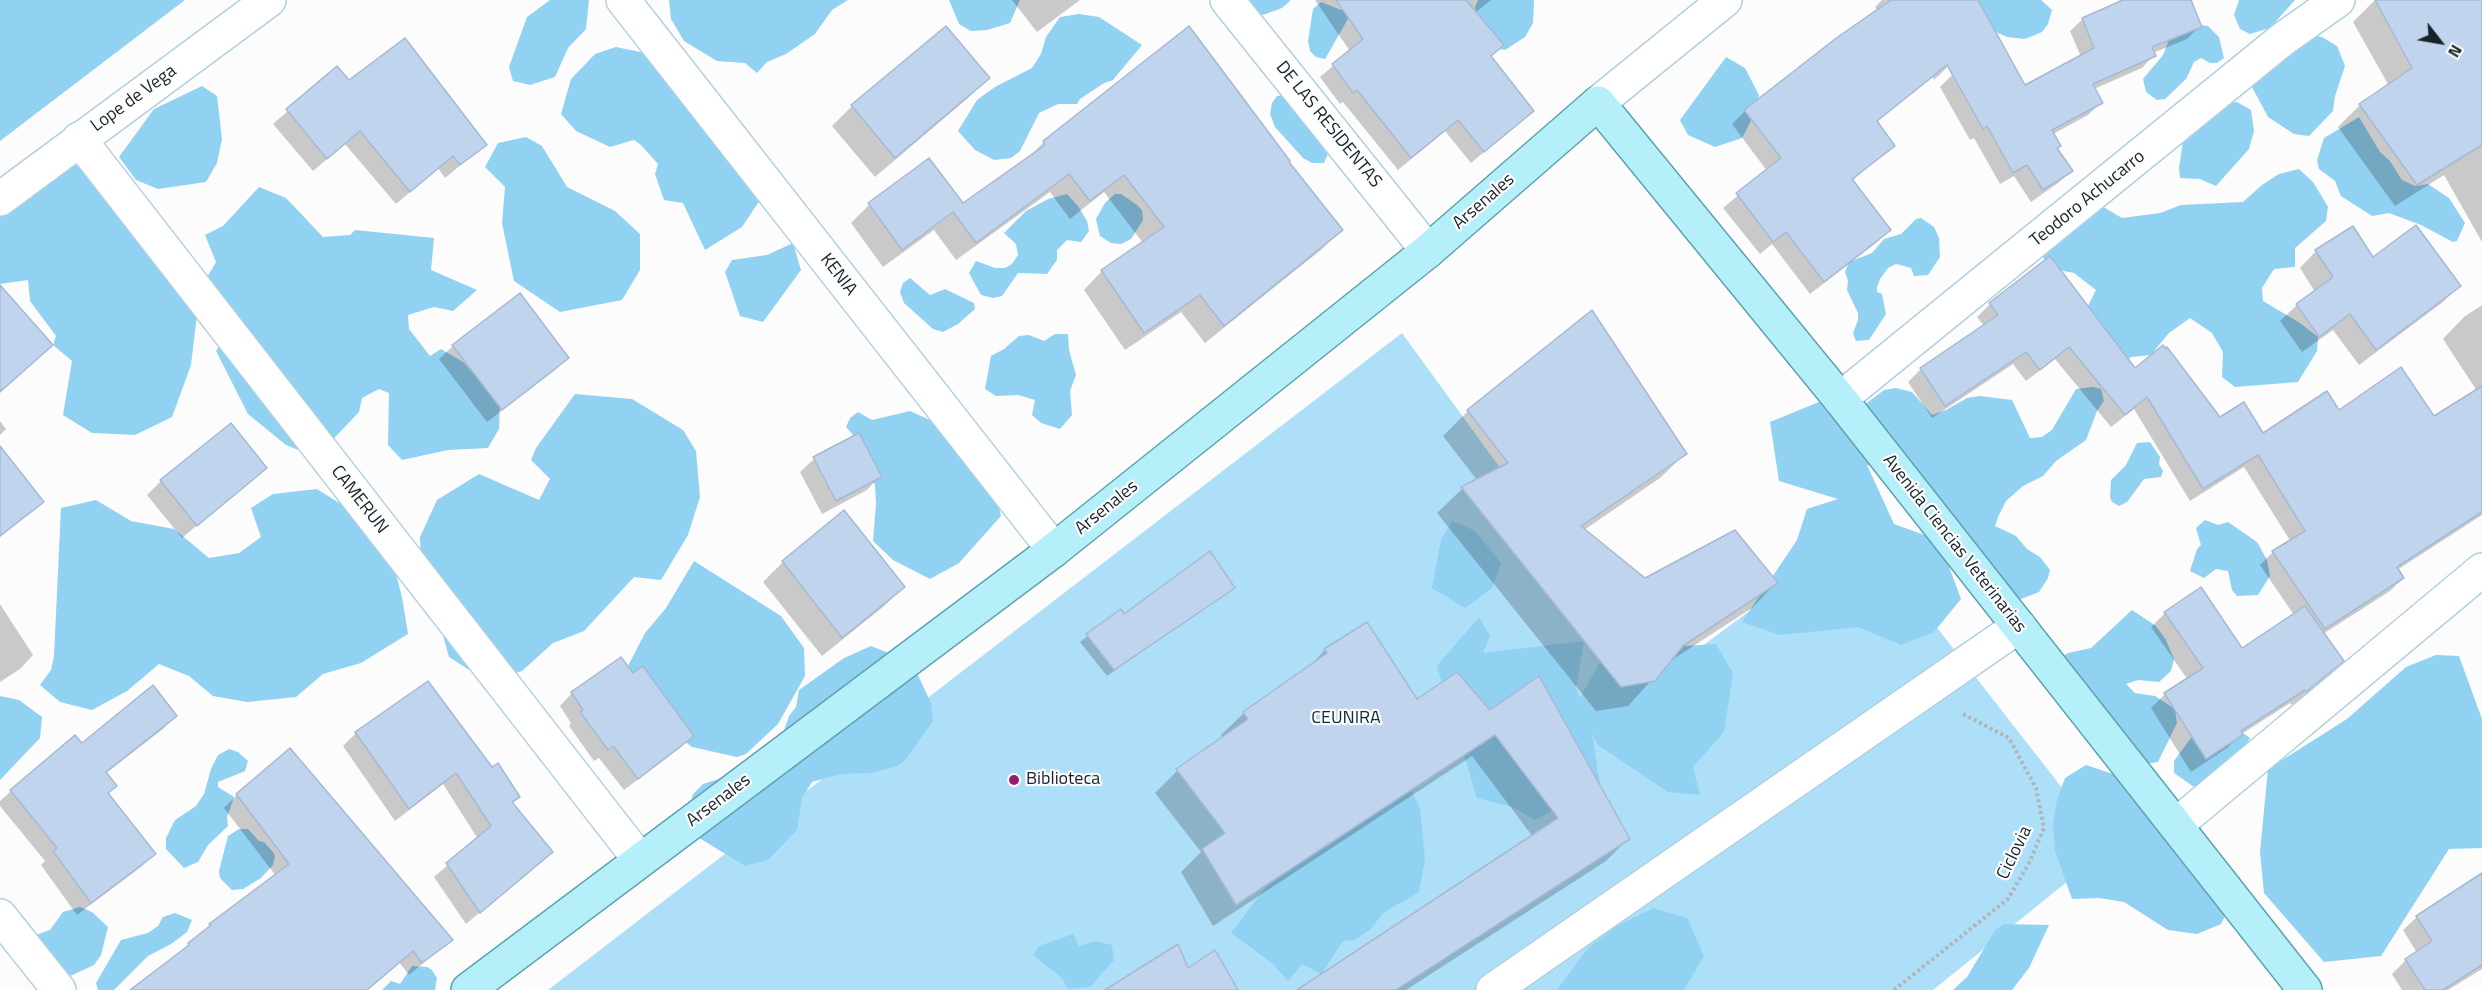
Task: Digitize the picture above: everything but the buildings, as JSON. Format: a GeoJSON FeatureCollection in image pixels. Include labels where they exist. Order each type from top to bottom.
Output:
{"type":"FeatureCollection","features":[{"type":"Feature","properties":{"kind":"main road","name":"Arsenales"},"geometry":{"type":"LineString","coordinates":[[468,990],[1054,550],[1428,251],[1598,103]]}},
{"type":"Feature","properties":{"kind":"main road","name":"Avenida Ciencias Veterinarias"},"geometry":{"type":"LineString","coordinates":[[1598,103],[1840,399],[2305,990]]}},
{"type":"Feature","properties":{"kind":"street","name":"Lope de Vega"},"geometry":{"type":"LineString","coordinates":[[0,199],[269,0]]}},
{"type":"Feature","properties":{"kind":"street","name":"KENIA"},"geometry":{"type":"LineString","coordinates":[[623,0],[1054,550]]}},
{"type":"Feature","properties":{"kind":"street","name":"DE LAS RESIDENTAS"},"geometry":{"type":"LineString","coordinates":[[1227,0],[1428,251]]}},
{"type":"Feature","properties":{"kind":"street","name":"Arsenales"},"geometry":{"type":"LineString","coordinates":[[1598,103],[1725,0]]}},
{"type":"Feature","properties":{"kind":"street","name":"Teodoro Achucarro"},"geometry":{"type":"LineString","coordinates":[[1840,399],[2283,39],[2338,0]]}},
{"type":"Feature","properties":{"kind":"street","name":"CAMERUN"},"geometry":{"type":"LineString","coordinates":[[79,139],[640,860]]}},
{"type":"Feature","properties":{"kind":"street"},"geometry":{"type":"LineString","coordinates":[[2176,825],[2482,570]]}},
{"type":"Feature","properties":{"kind":"street"},"geometry":{"type":"LineString","coordinates":[[1493,990],[2019,626]]}},
{"type":"Feature","properties":{"kind":"street"},"geometry":{"type":"LineString","coordinates":[[0,916],[59,990]]}},
{"type":"Feature","properties":{"kind":"path","name":"Ciclovia"},"geometry":{"type":"LineString","coordinates":[[1894,990],[2008,898],[2029,864],[2044,828],[2036,788],[2009,738],[1960,712],[1950,713]]}},
{"type":"Feature","properties":{"kind":"green space","name":"CEUNIRA"},"geometry":{"type":"Polygon","coordinates":[[[1402,333],[1655,681],[1860,529],[2109,848],[1933,990],[548,990],[1402,333]]]}},
{"type":"Feature","properties":{"kind":"shaded area"},"geometry":{"type":"Polygon","coordinates":[[[0,0],[185,0],[0,141],[0,0]]]}},
{"type":"Feature","properties":{"kind":"shaded area"},"geometry":{"type":"Polygon","coordinates":[[[550,0],[589,0],[586,29],[568,48],[555,77],[530,85],[513,81],[509,67],[527,17],[550,0]]]}},
{"type":"Feature","properties":{"kind":"shaded area"},"geometry":{"type":"Polygon","coordinates":[[[669,0],[848,0],[832,10],[815,34],[786,54],[767,62],[757,73],[745,63],[717,61],[684,41],[671,19],[669,0]]]}},
{"type":"Feature","properties":{"kind":"shaded area"},"geometry":{"type":"Polygon","coordinates":[[[949,0],[1020,0],[1010,23],[987,30],[971,31],[959,24],[949,0]]]}},
{"type":"Feature","properties":{"kind":"shaded area"},"geometry":{"type":"Polygon","coordinates":[[[1247,0],[1290,1],[1282,8],[1263,15],[1251,9],[1247,0]]]}},
{"type":"Feature","properties":{"kind":"shaded area"},"geometry":{"type":"Polygon","coordinates":[[[1478,0],[1534,0],[1533,23],[1525,37],[1505,50],[1489,47],[1478,34],[1475,7],[1478,0]]]}},
{"type":"Feature","properties":{"kind":"shaded area"},"geometry":{"type":"Polygon","coordinates":[[[1956,0],[2041,0],[2052,10],[2048,24],[2042,32],[2025,39],[2007,37],[1989,29],[1956,0]]]}},
{"type":"Feature","properties":{"kind":"shaded area"},"geometry":{"type":"Polygon","coordinates":[[[2239,0],[2295,0],[2270,28],[2250,34],[2240,29],[2234,15],[2239,0]]]}},
{"type":"Feature","properties":{"kind":"shaded area"},"geometry":{"type":"Polygon","coordinates":[[[1321,2],[1344,11],[1349,17],[1325,59],[1316,57],[1310,51],[1308,41],[1313,9],[1321,2]]]}},
{"type":"Feature","properties":{"kind":"shaded area"},"geometry":{"type":"Polygon","coordinates":[[[1079,14],[1099,17],[1142,45],[1113,80],[1104,83],[1080,99],[1077,104],[1058,104],[1039,113],[1020,151],[1011,158],[994,160],[975,150],[958,131],[977,100],[995,87],[1032,68],[1041,54],[1046,37],[1060,17],[1079,14]]]}},
{"type":"Feature","properties":{"kind":"shaded area"},"geometry":{"type":"Polygon","coordinates":[[[2200,25],[2208,26],[2219,37],[2224,58],[2217,63],[2210,63],[2201,58],[2194,62],[2186,79],[2165,99],[2157,100],[2146,92],[2143,79],[2163,55],[2168,42],[2177,31],[2200,25]]]}},
{"type":"Feature","properties":{"kind":"shaded area"},"geometry":{"type":"Polygon","coordinates":[[[2309,35],[2322,37],[2337,46],[2345,66],[2335,96],[2333,111],[2309,136],[2294,134],[2268,117],[2244,72],[2309,35]]]}},
{"type":"Feature","properties":{"kind":"shaded area"},"geometry":{"type":"Polygon","coordinates":[[[616,47],[645,53],[762,197],[742,227],[705,250],[683,203],[664,200],[655,174],[658,164],[641,145],[634,140],[610,147],[576,131],[561,114],[571,79],[595,54],[616,47]]]}},
{"type":"Feature","properties":{"kind":"shaded area"},"geometry":{"type":"Polygon","coordinates":[[[1726,57],[1745,68],[1759,95],[1755,113],[1742,138],[1715,147],[1688,135],[1680,120],[1726,57]]]}},
{"type":"Feature","properties":{"kind":"shaded area"},"geometry":{"type":"Polygon","coordinates":[[[202,86],[217,96],[222,139],[217,163],[206,182],[158,189],[136,180],[119,157],[154,109],[202,86]]]}},
{"type":"Feature","properties":{"kind":"shaded area"},"geometry":{"type":"Polygon","coordinates":[[[1283,95],[1330,149],[1324,163],[1312,163],[1303,158],[1275,127],[1270,114],[1272,103],[1277,96],[1283,95]]]}},
{"type":"Feature","properties":{"kind":"shaded area"},"geometry":{"type":"Polygon","coordinates":[[[2237,102],[2251,110],[2254,131],[2249,149],[2216,186],[2200,179],[2180,178],[2179,168],[2183,141],[2224,104],[2237,102]]]}},
{"type":"Feature","properties":{"kind":"shaded area"},"geometry":{"type":"Polygon","coordinates":[[[2359,117],[2380,152],[2390,161],[2402,180],[2415,186],[2428,184],[2449,198],[2465,223],[2457,241],[2453,242],[2421,225],[2389,213],[2372,216],[2341,196],[2335,181],[2319,169],[2317,160],[2324,138],[2359,117]]]}},
{"type":"Feature","properties":{"kind":"shaded area"},"geometry":{"type":"Polygon","coordinates":[[[526,137],[542,146],[567,187],[615,211],[640,234],[640,270],[622,300],[560,312],[514,281],[502,223],[505,187],[485,167],[498,143],[526,137]]]}},
{"type":"Feature","properties":{"kind":"shaded area"},"geometry":{"type":"Polygon","coordinates":[[[54,151],[92,176],[198,306],[191,365],[172,417],[135,435],[92,433],[63,415],[72,361],[53,345],[56,336],[30,301],[28,280],[0,284],[0,186],[54,151]]]}},
{"type":"Feature","properties":{"kind":"shaded area"},"geometry":{"type":"Polygon","coordinates":[[[2299,169],[2313,182],[2328,207],[2326,221],[2295,248],[2295,267],[2274,269],[2262,288],[2263,301],[2300,323],[2318,337],[2317,351],[2298,382],[2235,387],[2222,377],[2223,352],[2212,333],[2190,318],[2169,333],[2151,355],[2131,357],[2118,369],[2084,314],[2096,290],[2074,273],[2059,270],[2044,259],[2041,251],[2095,202],[2122,218],[2160,213],[2181,205],[2243,202],[2279,174],[2299,169]]]}},
{"type":"Feature","properties":{"kind":"shaded area"},"geometry":{"type":"Polygon","coordinates":[[[259,187],[286,198],[323,237],[350,235],[355,230],[434,238],[431,270],[477,290],[453,311],[434,307],[408,315],[409,329],[430,356],[441,349],[463,362],[500,402],[499,429],[488,448],[448,450],[402,460],[388,445],[389,393],[379,389],[362,398],[359,412],[323,450],[308,454],[286,445],[248,414],[216,351],[226,336],[202,286],[216,262],[205,235],[223,226],[259,187]]]}},
{"type":"Feature","properties":{"kind":"shaded area"},"geometry":{"type":"Polygon","coordinates":[[[1067,194],[1087,221],[1089,231],[1081,242],[1067,240],[1057,250],[1057,260],[1047,274],[1018,273],[1002,296],[993,298],[981,295],[969,273],[976,261],[995,268],[1005,268],[1012,264],[1018,255],[1016,244],[1004,233],[1026,211],[1048,199],[1067,194]]]}},
{"type":"Feature","properties":{"kind":"shaded area"},"geometry":{"type":"Polygon","coordinates":[[[1115,194],[1121,194],[1142,210],[1143,220],[1131,239],[1121,244],[1111,243],[1100,236],[1096,219],[1105,203],[1115,194]]]}},
{"type":"Feature","properties":{"kind":"shaded area"},"geometry":{"type":"Polygon","coordinates":[[[1921,218],[1934,227],[1939,238],[1940,257],[1928,275],[1914,276],[1911,268],[1896,264],[1888,268],[1877,287],[1877,292],[1882,294],[1886,314],[1869,340],[1856,341],[1853,333],[1858,313],[1847,290],[1848,281],[1845,272],[1849,262],[1872,253],[1884,239],[1901,234],[1916,219],[1921,218]]]}},
{"type":"Feature","properties":{"kind":"shaded area"},"geometry":{"type":"Polygon","coordinates":[[[793,243],[801,270],[763,322],[740,316],[725,272],[732,260],[767,255],[793,243]]]}},
{"type":"Feature","properties":{"kind":"shaded area"},"geometry":{"type":"Polygon","coordinates":[[[910,278],[930,295],[945,289],[974,303],[975,309],[958,324],[943,332],[933,329],[904,303],[900,292],[903,283],[910,278]]]}},
{"type":"Feature","properties":{"kind":"shaded area"},"geometry":{"type":"Polygon","coordinates":[[[1055,334],[1068,334],[1069,350],[1076,375],[1070,391],[1072,415],[1060,429],[1041,423],[1032,415],[1035,400],[1018,395],[996,396],[985,389],[991,356],[1004,349],[1019,336],[1029,335],[1044,341],[1055,334]]]}},
{"type":"Feature","properties":{"kind":"shaded area"},"geometry":{"type":"Polygon","coordinates":[[[2093,387],[2101,389],[2104,401],[2097,411],[2086,440],[2056,461],[2043,476],[2023,486],[2006,501],[1995,526],[2016,536],[2027,549],[2040,557],[2050,570],[2039,592],[2021,599],[2015,605],[1941,545],[1961,599],[1934,632],[1901,645],[1858,627],[1780,635],[1742,622],[1797,540],[1807,509],[1838,499],[1779,481],[1770,422],[1836,395],[1859,409],[1884,390],[1896,388],[1912,392],[1932,415],[1967,398],[1980,396],[2012,400],[2030,438],[2042,437],[2052,430],[2076,389],[2093,387]],[[1867,465],[1894,524],[1938,540],[1886,472],[1867,465]]]}},
{"type":"Feature","properties":{"kind":"shaded area"},"geometry":{"type":"Polygon","coordinates":[[[575,394],[632,399],[683,430],[696,451],[700,497],[688,535],[661,580],[634,577],[584,631],[553,643],[522,671],[488,682],[449,657],[442,632],[460,601],[421,571],[420,537],[437,500],[479,474],[539,500],[550,479],[531,460],[536,448],[575,394]]]}},
{"type":"Feature","properties":{"kind":"shaded area"},"geometry":{"type":"Polygon","coordinates":[[[910,411],[928,419],[958,438],[996,494],[1001,516],[959,563],[930,579],[893,560],[873,541],[875,485],[861,444],[846,427],[850,418],[858,412],[872,420],[910,411]]]}},
{"type":"Feature","properties":{"kind":"shaded area"},"geometry":{"type":"Polygon","coordinates":[[[2150,442],[2160,457],[2159,464],[2163,471],[2161,477],[2144,479],[2127,502],[2119,506],[2112,502],[2110,497],[2111,480],[2126,465],[2137,443],[2150,442]]]}},
{"type":"Feature","properties":{"kind":"shaded area"},"geometry":{"type":"Polygon","coordinates":[[[317,489],[366,520],[389,548],[402,597],[408,634],[361,663],[323,674],[296,697],[247,702],[213,696],[189,676],[159,664],[127,691],[92,710],[60,702],[40,685],[51,670],[54,656],[61,508],[96,500],[131,521],[174,529],[209,558],[239,553],[261,537],[251,508],[273,494],[317,489]]]}},
{"type":"Feature","properties":{"kind":"shaded area"},"geometry":{"type":"Polygon","coordinates":[[[2205,520],[2218,525],[2228,522],[2257,542],[2267,560],[2270,576],[2258,595],[2237,596],[2232,590],[2228,571],[2216,569],[2204,578],[2190,571],[2197,549],[2201,545],[2196,528],[2205,520]]]}},
{"type":"Feature","properties":{"kind":"shaded area"},"geometry":{"type":"Polygon","coordinates":[[[1452,521],[1475,531],[1501,563],[1492,588],[1465,608],[1432,588],[1441,540],[1452,521]]]}},
{"type":"Feature","properties":{"kind":"shaded area"},"geometry":{"type":"Polygon","coordinates":[[[694,561],[781,616],[804,648],[805,676],[778,724],[746,754],[737,757],[692,747],[669,729],[626,682],[629,664],[645,633],[666,608],[694,561]]]}},
{"type":"Feature","properties":{"kind":"shaded area"},"geometry":{"type":"Polygon","coordinates":[[[2132,610],[2156,626],[2166,640],[2174,659],[2171,671],[2159,682],[2138,680],[2126,684],[2135,693],[2155,696],[2175,709],[2177,723],[2158,762],[2140,765],[2050,677],[2063,656],[2091,648],[2132,610]]]}},
{"type":"Feature","properties":{"kind":"shaded area"},"geometry":{"type":"Polygon","coordinates":[[[1479,617],[1490,636],[1483,653],[1584,641],[1576,688],[1580,698],[1600,662],[1683,646],[1716,644],[1733,673],[1724,732],[1693,767],[1700,795],[1668,792],[1598,745],[1592,734],[1600,784],[1582,795],[1535,820],[1513,807],[1477,798],[1437,666],[1479,617]]]}},
{"type":"Feature","properties":{"kind":"shaded area"},"geometry":{"type":"Polygon","coordinates":[[[871,646],[901,658],[916,671],[931,703],[933,721],[905,760],[897,766],[871,773],[840,774],[812,782],[802,798],[797,830],[768,860],[745,866],[696,836],[689,809],[693,794],[703,784],[741,772],[777,750],[789,716],[796,707],[799,690],[844,658],[871,646]]]}},
{"type":"Feature","properties":{"kind":"shaded area"},"geometry":{"type":"Polygon","coordinates":[[[2436,655],[2459,656],[2482,719],[2482,848],[2449,849],[2381,956],[2324,962],[2264,893],[2260,852],[2268,769],[2347,719],[2406,667],[2436,655]]]}},
{"type":"Feature","properties":{"kind":"shaded area"},"geometry":{"type":"Polygon","coordinates":[[[0,696],[19,700],[42,717],[40,738],[0,780],[0,696]]]}},
{"type":"Feature","properties":{"kind":"shaded area"},"geometry":{"type":"Polygon","coordinates":[[[2231,725],[2250,738],[2237,761],[2197,789],[2174,773],[2174,761],[2196,731],[2231,725]]]}},
{"type":"Feature","properties":{"kind":"shaded area"},"geometry":{"type":"Polygon","coordinates":[[[229,749],[238,752],[248,761],[245,771],[218,782],[218,787],[234,797],[227,817],[228,826],[208,845],[198,862],[184,868],[166,849],[166,838],[175,820],[196,806],[204,794],[211,769],[218,755],[229,749]]]}},
{"type":"Feature","properties":{"kind":"shaded area"},"geometry":{"type":"Polygon","coordinates":[[[2086,765],[2113,774],[2151,810],[2217,850],[2233,872],[2233,900],[2221,924],[2197,934],[2168,930],[2124,902],[2099,898],[2072,899],[2055,851],[2053,824],[2057,800],[2065,778],[2086,765]]]}},
{"type":"Feature","properties":{"kind":"shaded area"},"geometry":{"type":"Polygon","coordinates":[[[1401,768],[1420,809],[1425,859],[1419,892],[1383,913],[1371,929],[1354,940],[1343,941],[1321,974],[1302,964],[1288,981],[1273,964],[1231,933],[1270,882],[1401,768]]]}},
{"type":"Feature","properties":{"kind":"shaded area"},"geometry":{"type":"Polygon","coordinates":[[[239,829],[248,829],[259,841],[264,842],[275,856],[273,865],[261,878],[243,889],[232,890],[220,878],[219,871],[228,836],[239,829]]]}},
{"type":"Feature","properties":{"kind":"shaded area"},"geometry":{"type":"Polygon","coordinates":[[[80,907],[92,912],[108,927],[101,955],[94,965],[70,976],[54,972],[33,936],[50,930],[63,912],[80,907]]]}},
{"type":"Feature","properties":{"kind":"shaded area"},"geometry":{"type":"Polygon","coordinates":[[[1653,908],[1687,918],[1704,956],[1684,990],[1557,990],[1588,948],[1615,927],[1653,908]]]}},
{"type":"Feature","properties":{"kind":"shaded area"},"geometry":{"type":"Polygon","coordinates":[[[175,913],[192,920],[187,932],[171,944],[148,956],[114,990],[98,990],[96,983],[121,940],[148,933],[158,926],[163,917],[175,913]]]}},
{"type":"Feature","properties":{"kind":"shaded area"},"geometry":{"type":"Polygon","coordinates":[[[2004,924],[2049,925],[2029,968],[2012,990],[1953,990],[1967,977],[1996,929],[2004,924]]]}},
{"type":"Feature","properties":{"kind":"shaded area"},"geometry":{"type":"Polygon","coordinates":[[[1073,934],[1079,946],[1095,941],[1112,945],[1114,960],[1090,987],[1068,989],[1061,977],[1033,955],[1039,946],[1073,934]]]}},
{"type":"Feature","properties":{"kind":"shaded area"},"geometry":{"type":"Polygon","coordinates":[[[412,966],[427,967],[432,970],[437,978],[435,990],[382,990],[391,981],[400,984],[412,966]]]}},
{"type":"Feature","properties":{"kind":"place","name":"Biblioteca"},"geometry":{"type":"Point","coordinates":[1014,780]}}]}
